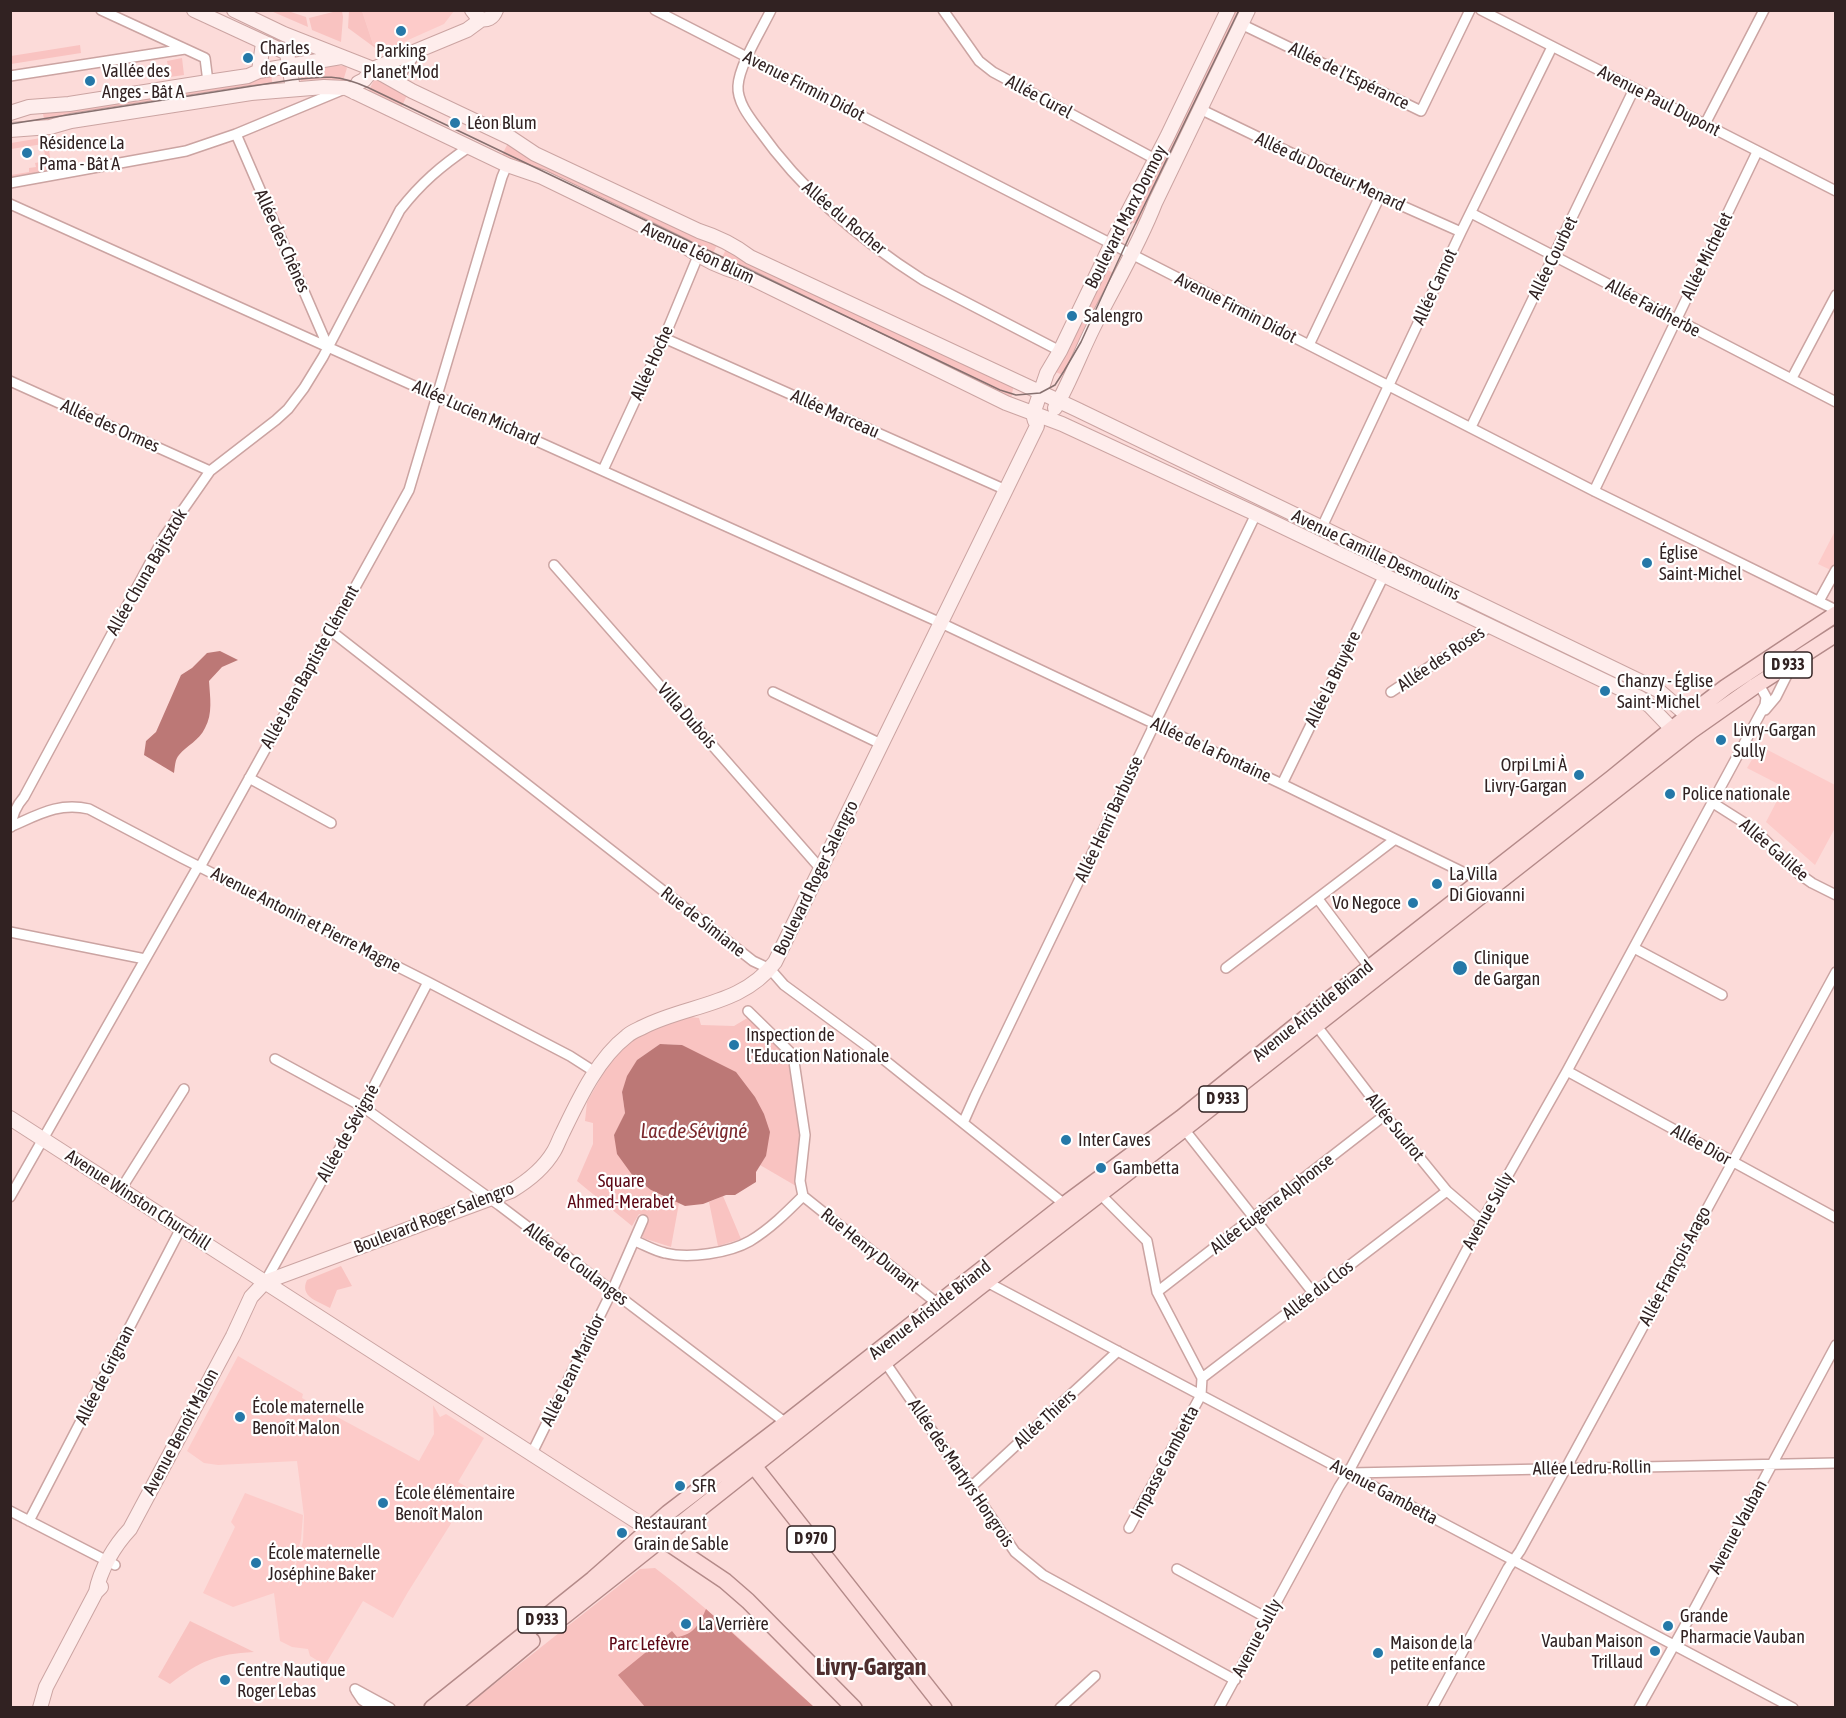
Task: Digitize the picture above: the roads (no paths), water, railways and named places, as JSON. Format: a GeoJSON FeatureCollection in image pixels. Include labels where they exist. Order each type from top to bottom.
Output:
{"type":"FeatureCollection","features":[{"type":"Feature","properties":{"kind":"main road"},"geometry":{"type":"LineString","coordinates":[[194,10],[287,53],[293,89]]}},
{"type":"Feature","properties":{"kind":"main road","name":"Avenue Léon Blum"},"geometry":{"type":"LineString","coordinates":[[234,10],[373,69],[401,85],[512,138],[536,154],[699,231],[716,236],[750,256],[1059,402]]}},
{"type":"Feature","properties":{"kind":"main road"},"geometry":{"type":"LineString","coordinates":[[10,130],[41,129],[93,117],[251,93],[324,87],[350,90],[364,80],[373,69],[458,34],[462,25],[483,13],[508,10]]}},
{"type":"Feature","properties":{"kind":"main road","name":"Boulevard Marx Dormoy"},"geometry":{"type":"LineString","coordinates":[[1039,420],[1040,393],[1047,373],[1060,351],[1228,10]]}},
{"type":"Feature","properties":{"kind":"main road","name":"Boulevard Marx Dormoy"},"geometry":{"type":"LineString","coordinates":[[1039,420],[1059,402],[1086,341],[1144,232],[1155,203],[1248,10]]}},
{"type":"Feature","properties":{"kind":"main road"},"geometry":{"type":"LineString","coordinates":[[259,71],[263,43]]}},
{"type":"Feature","properties":{"kind":"main road"},"geometry":{"type":"LineString","coordinates":[[10,113],[38,106],[69,104],[248,76],[259,71],[341,57]]}},
{"type":"Feature","properties":{"kind":"main road","name":"Avenue Léon Blum"},"geometry":{"type":"LineString","coordinates":[[350,90],[507,165],[542,177],[686,247],[722,268],[743,274],[1039,420]]}},
{"type":"Feature","properties":{"kind":"main road","name":"Avenue Camille Desmoulins"},"geometry":{"type":"LineString","coordinates":[[1059,402],[1658,690],[1688,716]]}},
{"type":"Feature","properties":{"kind":"main road","name":"Avenue Camille Desmoulins"},"geometry":{"type":"LineString","coordinates":[[1039,420],[1062,424],[1640,698],[1672,729]]}},
{"type":"Feature","properties":{"kind":"main road","name":"Boulevard Roger Salengro"},"geometry":{"type":"LineString","coordinates":[[266,1282],[490,1200],[525,1183],[554,1151],[595,1072],[627,1035],[654,1022],[733,996],[749,987],[770,969],[1039,420]]}},
{"type":"Feature","properties":{"kind":"main road","name":"Avenue Aristide Briand"},"geometry":{"type":"LineString","coordinates":[[655,1534],[754,1466],[885,1362],[981,1278],[1070,1209],[1369,967],[1688,716],[1726,687],[1836,612]]}},
{"type":"Feature","properties":{"kind":"main road","name":"Avenue Aristide Briand"},"geometry":{"type":"LineString","coordinates":[[1070,1209],[1100,1194],[1691,731],[1755,686],[1836,634]]}},
{"type":"Feature","properties":{"kind":"main road"},"geometry":{"type":"LineString","coordinates":[[1672,729],[1691,731],[1688,716]]}},
{"type":"Feature","properties":{"kind":"main road","name":"Avenue Winston Churchill"},"geometry":{"type":"LineString","coordinates":[[10,1118],[655,1534]]}},
{"type":"Feature","properties":{"kind":"main road","name":"Avenue Aristide Briand"},"geometry":{"type":"LineString","coordinates":[[655,1534],[716,1485],[719,1475],[938,1304],[981,1278]]}},
{"type":"Feature","properties":{"kind":"main road","name":"Avenue Benoît Malon"},"geometry":{"type":"LineString","coordinates":[[31,1707],[46,1686],[96,1592],[98,1582],[111,1563],[120,1540],[130,1529],[233,1336],[243,1326],[258,1302],[266,1282]]}},
{"type":"Feature","properties":{"kind":"main road"},"geometry":{"type":"LineString","coordinates":[[740,1459],[754,1466]]}},
{"type":"Feature","properties":{"kind":"main road","name":"D 970"},"geometry":{"type":"LineString","coordinates":[[754,1466],[944,1707]]}},
{"type":"Feature","properties":{"kind":"main road"},"geometry":{"type":"LineString","coordinates":[[655,1534],[733,1588],[855,1707]]}},
{"type":"Feature","properties":{"kind":"main road","name":"D 933"},"geometry":{"type":"LineString","coordinates":[[432,1707],[593,1579],[655,1534]]}},
{"type":"Feature","properties":{"kind":"main road","name":"D 933"},"geometry":{"type":"LineString","coordinates":[[451,1707],[655,1534]]}},
{"type":"Feature","properties":{"kind":"main road","name":"Avenue Benoît Malon"},"geometry":{"type":"LineString","coordinates":[[40,1707],[46,1686]]}},
{"type":"Feature","properties":{"kind":"street"},"geometry":{"type":"LineString","coordinates":[[101,10],[205,58],[208,82]]}},
{"type":"Feature","properties":{"kind":"street","name":"Avenue Firmin Didot"},"geometry":{"type":"LineString","coordinates":[[655,10],[1111,245],[1836,612]]}},
{"type":"Feature","properties":{"kind":"street","name":"Allée du Rocher"},"geometry":{"type":"LineString","coordinates":[[771,10],[748,57],[738,86],[747,112],[777,156],[811,193],[864,238],[923,280],[1060,351]]}},
{"type":"Feature","properties":{"kind":"street","name":"Allée Curel"},"geometry":{"type":"LineString","coordinates":[[943,10],[979,61],[993,72],[1155,159]]}},
{"type":"Feature","properties":{"kind":"street","name":"Allée de l'Espérance"},"geometry":{"type":"LineString","coordinates":[[1241,24],[1421,111],[1470,10]]}},
{"type":"Feature","properties":{"kind":"street","name":"Avenue Paul Dupont"},"geometry":{"type":"LineString","coordinates":[[1482,10],[1836,192]]}},
{"type":"Feature","properties":{"kind":"street"},"geometry":{"type":"LineString","coordinates":[[1705,124],[1764,10]]}},
{"type":"Feature","properties":{"kind":"street","name":"Allée Carnot"},"geometry":{"type":"LineString","coordinates":[[1321,529],[1461,232],[1552,47]]}},
{"type":"Feature","properties":{"kind":"street"},"geometry":{"type":"LineString","coordinates":[[10,76],[185,49]]}},
{"type":"Feature","properties":{"kind":"street"},"geometry":{"type":"LineString","coordinates":[[401,85],[402,72],[418,51]]}},
{"type":"Feature","properties":{"kind":"street","name":"Allée Courbet"},"geometry":{"type":"LineString","coordinates":[[1471,428],[1634,88]]}},
{"type":"Feature","properties":{"kind":"street"},"geometry":{"type":"LineString","coordinates":[[293,89],[295,110]]}},
{"type":"Feature","properties":{"kind":"street"},"geometry":{"type":"LineString","coordinates":[[10,183],[186,151],[350,90]]}},
{"type":"Feature","properties":{"kind":"street","name":"Allée du Docteur Menard"},"geometry":{"type":"LineString","coordinates":[[1200,109],[1380,196],[1461,232]]}},
{"type":"Feature","properties":{"kind":"street","name":"Allée des Chênes"},"geometry":{"type":"LineString","coordinates":[[236,134],[328,347]]}},
{"type":"Feature","properties":{"kind":"street","name":"Allée Chuna Bajtsztok"},"geometry":{"type":"LineString","coordinates":[[11,827],[18,804],[164,537],[210,471],[288,409],[304,388],[328,347],[400,210],[417,188],[469,147]]}},
{"type":"Feature","properties":{"kind":"street","name":"Allée Michelet"},"geometry":{"type":"LineString","coordinates":[[1594,491],[1757,152]]}},
{"type":"Feature","properties":{"kind":"street","name":"Allée Jean Baptiste Clément"},"geometry":{"type":"LineString","coordinates":[[10,1197],[196,870],[200,867],[409,490],[507,165]]}},
{"type":"Feature","properties":{"kind":"street"},"geometry":{"type":"LineString","coordinates":[[1308,345],[1380,196]]}},
{"type":"Feature","properties":{"kind":"street","name":"Allée Lucien Michard"},"geometry":{"type":"LineString","coordinates":[[10,204],[941,623]]}},
{"type":"Feature","properties":{"kind":"street","name":"Allée Faidherbe"},"geometry":{"type":"LineString","coordinates":[[1472,213],[1836,402]]}},
{"type":"Feature","properties":{"kind":"street","name":"Allée Hoche"},"geometry":{"type":"LineString","coordinates":[[603,470],[664,338],[698,256]]}},
{"type":"Feature","properties":{"kind":"street"},"geometry":{"type":"LineString","coordinates":[[1791,378],[1836,295]]}},
{"type":"Feature","properties":{"kind":"street","name":"Allée Marceau"},"geometry":{"type":"LineString","coordinates":[[664,338],[1006,490]]}},
{"type":"Feature","properties":{"kind":"street","name":"Allée des Ormes"},"geometry":{"type":"LineString","coordinates":[[10,381],[210,471]]}},
{"type":"Feature","properties":{"kind":"street","name":"Allée Henri Barbusse"},"geometry":{"type":"LineString","coordinates":[[963,1124],[1256,514]]}},
{"type":"Feature","properties":{"kind":"street","name":"Villa Dubois"},"geometry":{"type":"LineString","coordinates":[[554,565],[820,868]]}},
{"type":"Feature","properties":{"kind":"street"},"geometry":{"type":"LineString","coordinates":[[1819,602],[1836,570]]}},
{"type":"Feature","properties":{"kind":"street","name":"Allée la Bruyère"},"geometry":{"type":"LineString","coordinates":[[1282,784],[1384,575]]}},
{"type":"Feature","properties":{"kind":"street","name":"Allée de la Fontaine"},"geometry":{"type":"LineString","coordinates":[[941,623],[1479,880]]}},
{"type":"Feature","properties":{"kind":"street","name":"Allée des Roses"},"geometry":{"type":"LineString","coordinates":[[1391,692],[1491,626]]}},
{"type":"Feature","properties":{"kind":"street","name":"Rue de Simiane"},"geometry":{"type":"LineString","coordinates":[[331,631],[753,961],[770,969],[784,985],[867,1046],[1070,1209]]}},
{"type":"Feature","properties":{"kind":"street","name":"Avenue Sully"},"geometry":{"type":"LineString","coordinates":[[1760,716],[1776,697],[1794,661]]}},
{"type":"Feature","properties":{"kind":"street","name":"Avenue Sully"},"geometry":{"type":"LineString","coordinates":[[1219,1707],[1348,1473],[1482,1221],[1567,1071],[1760,716],[1766,697],[1761,688],[1755,686]]}},
{"type":"Feature","properties":{"kind":"street"},"geometry":{"type":"LineString","coordinates":[[773,692],[881,744]]}},
{"type":"Feature","properties":{"kind":"street"},"geometry":{"type":"LineString","coordinates":[[249,778],[331,823]]}},
{"type":"Feature","properties":{"kind":"street","name":"Allée Galilée"},"geometry":{"type":"LineString","coordinates":[[1713,803],[1754,829],[1805,878],[1836,895]]}},
{"type":"Feature","properties":{"kind":"street","name":"Avenue Antonin et Pierre Magne"},"geometry":{"type":"LineString","coordinates":[[11,827],[53,808],[77,806],[89,809],[428,982],[570,1056],[595,1072]]}},
{"type":"Feature","properties":{"kind":"street"},"geometry":{"type":"LineString","coordinates":[[1226,968],[1394,840]]}},
{"type":"Feature","properties":{"kind":"street"},"geometry":{"type":"LineString","coordinates":[[1318,899],[1369,967]]}},
{"type":"Feature","properties":{"kind":"street"},"geometry":{"type":"LineString","coordinates":[[10,932],[145,959]]}},
{"type":"Feature","properties":{"kind":"street"},"geometry":{"type":"LineString","coordinates":[[1634,948],[1722,996]]}},
{"type":"Feature","properties":{"kind":"street","name":"Allée François Arago"},"geometry":{"type":"LineString","coordinates":[[1432,1707],[1566,1468],[1836,972]]}},
{"type":"Feature","properties":{"kind":"street","name":"Allée de Sévigné"},"geometry":{"type":"LineString","coordinates":[[266,1282],[363,1107],[428,982]]}},
{"type":"Feature","properties":{"kind":"street"},"geometry":{"type":"LineString","coordinates":[[635,1241],[666,1254],[692,1256],[722,1252],[750,1241],[784,1215],[803,1196],[800,1181],[805,1135],[793,1055],[748,1011]]}},
{"type":"Feature","properties":{"kind":"street","name":"Allée Sudrot"},"geometry":{"type":"LineString","coordinates":[[1316,1025],[1447,1191],[1482,1221]]}},
{"type":"Feature","properties":{"kind":"street","name":"Allée de Coulanges"},"geometry":{"type":"LineString","coordinates":[[275,1059],[363,1107],[612,1291],[786,1424]]}},
{"type":"Feature","properties":{"kind":"street","name":"Allée Dior"},"geometry":{"type":"LineString","coordinates":[[1567,1071],[1836,1218]]}},
{"type":"Feature","properties":{"kind":"street"},"geometry":{"type":"LineString","coordinates":[[121,1189],[184,1089]]}},
{"type":"Feature","properties":{"kind":"street","name":"Allée Eugène Alphonse"},"geometry":{"type":"LineString","coordinates":[[1157,1292],[1385,1115]]}},
{"type":"Feature","properties":{"kind":"street"},"geometry":{"type":"LineString","coordinates":[[1184,1129],[1314,1294]]}},
{"type":"Feature","properties":{"kind":"street","name":"Allée du Clos"},"geometry":{"type":"LineString","coordinates":[[1202,1378],[1447,1191]]}},
{"type":"Feature","properties":{"kind":"street"},"geometry":{"type":"LineString","coordinates":[[1100,1194],[1147,1241],[1157,1292],[1202,1378],[1201,1395]]}},
{"type":"Feature","properties":{"kind":"street","name":"Rue Henry Dunant"},"geometry":{"type":"LineString","coordinates":[[803,1196],[938,1304]]}},
{"type":"Feature","properties":{"kind":"street","name":"Allée Jean Maridor"},"geometry":{"type":"LineString","coordinates":[[532,1453],[612,1291],[644,1220]]}},
{"type":"Feature","properties":{"kind":"street","name":"Allée de Grignan"},"geometry":{"type":"LineString","coordinates":[[29,1521],[181,1228]]}},
{"type":"Feature","properties":{"kind":"street","name":"Avenue Gambetta"},"geometry":{"type":"LineString","coordinates":[[981,1278],[1793,1707]]}},
{"type":"Feature","properties":{"kind":"street","name":"Avenue Vauban"},"geometry":{"type":"LineString","coordinates":[[1639,1707],[1836,1345]]}},
{"type":"Feature","properties":{"kind":"street","name":"Allée Thiers"},"geometry":{"type":"LineString","coordinates":[[972,1486],[1118,1351]]}},
{"type":"Feature","properties":{"kind":"street","name":"Allée des Martyrs Hongrois"},"geometry":{"type":"LineString","coordinates":[[885,1362],[1015,1552],[1043,1575],[1235,1680]]}},
{"type":"Feature","properties":{"kind":"street","name":"Impasse Gambetta"},"geometry":{"type":"LineString","coordinates":[[1129,1528],[1201,1395]]}},
{"type":"Feature","properties":{"kind":"street","name":"Allée Ledru-Rollin"},"geometry":{"type":"LineString","coordinates":[[1348,1473],[1836,1463]]}},
{"type":"Feature","properties":{"kind":"street"},"geometry":{"type":"LineString","coordinates":[[10,1511],[111,1563]]}},
{"type":"Feature","properties":{"kind":"street"},"geometry":{"type":"LineString","coordinates":[[1177,1569],[1267,1618]]}},
{"type":"Feature","properties":{"kind":"street"},"geometry":{"type":"LineString","coordinates":[[1060,1707],[1095,1676]]}},
{"type":"Feature","properties":{"kind":"street"},"geometry":{"type":"LineString","coordinates":[[374,1707],[362,1700],[355,1689],[390,1707]]}},
{"type":"Feature","properties":{"kind":"water"},"geometry":{"type":"Polygon","coordinates":[[[220,651],[238,660],[222,667],[209,681],[208,723],[200,736],[178,757],[174,773],[144,755],[146,741],[156,732],[181,675],[207,653],[220,651]]]}},
{"type":"Feature","properties":{"kind":"water","name":"Lac de Sévigné"},"geometry":{"type":"Polygon","coordinates":[[[660,1044],[682,1045],[736,1072],[755,1097],[764,1114],[770,1132],[766,1156],[756,1172],[756,1182],[735,1195],[726,1195],[703,1204],[685,1206],[651,1190],[633,1176],[617,1154],[614,1135],[625,1113],[622,1092],[627,1076],[637,1060],[660,1044]]]}},
{"type":"Feature","properties":{"kind":"tram line"},"geometry":{"type":"LineString","coordinates":[[10,124],[291,80],[322,77],[348,80],[1000,390],[1016,395],[1040,393],[1055,385],[1081,342],[1239,10]]}},
{"type":"Feature","properties":{"kind":"place","name":"Parking Planet'Mod"},"geometry":{"type":"Point","coordinates":[401,31]}},
{"type":"Feature","properties":{"kind":"place","name":"Charles de Gaulle"},"geometry":{"type":"Point","coordinates":[248,58]}},
{"type":"Feature","properties":{"kind":"place","name":"Vallée des Anges - Bât A"},"geometry":{"type":"Point","coordinates":[90,81]}},
{"type":"Feature","properties":{"kind":"place","name":"Léon Blum"},"geometry":{"type":"Point","coordinates":[455,123]}},
{"type":"Feature","properties":{"kind":"place","name":"Résidence La Pama - Bât A"},"geometry":{"type":"Point","coordinates":[27,153]}},
{"type":"Feature","properties":{"kind":"place","name":"Salengro"},"geometry":{"type":"Point","coordinates":[1072,316]}},
{"type":"Feature","properties":{"kind":"place","name":"Église Saint-Michel"},"geometry":{"type":"Point","coordinates":[1647,563]}},
{"type":"Feature","properties":{"kind":"place","name":"Chanzy - Église Saint-Michel"},"geometry":{"type":"Point","coordinates":[1605,691]}},
{"type":"Feature","properties":{"kind":"place","name":"Livry-Gargan Sully"},"geometry":{"type":"Point","coordinates":[1721,740]}},
{"type":"Feature","properties":{"kind":"place","name":"Orpi Lmi À Livry-Gargan"},"geometry":{"type":"Point","coordinates":[1579,775]}},
{"type":"Feature","properties":{"kind":"place","name":"Police nationale"},"geometry":{"type":"Point","coordinates":[1670,794]}},
{"type":"Feature","properties":{"kind":"place","name":"La Villa Di Giovanni"},"geometry":{"type":"Point","coordinates":[1437,884]}},
{"type":"Feature","properties":{"kind":"place","name":"Vo Negoce"},"geometry":{"type":"Point","coordinates":[1413,903]}},
{"type":"Feature","properties":{"kind":"place","name":"Clinique de Gargan"},"geometry":{"type":"Point","coordinates":[1460,968]}},
{"type":"Feature","properties":{"kind":"place","name":"Inspection de l'Education Nationale"},"geometry":{"type":"Point","coordinates":[734,1045]}},
{"type":"Feature","properties":{"kind":"place","name":"Inter Caves"},"geometry":{"type":"Point","coordinates":[1066,1140]}},
{"type":"Feature","properties":{"kind":"place","name":"Gambetta"},"geometry":{"type":"Point","coordinates":[1101,1168]}},
{"type":"Feature","properties":{"kind":"place","name":"École maternelle Benoît Malon"},"geometry":{"type":"Point","coordinates":[240,1417]}},
{"type":"Feature","properties":{"kind":"place","name":"SFR"},"geometry":{"type":"Point","coordinates":[680,1486]}},
{"type":"Feature","properties":{"kind":"place","name":"École élémentaire Benoît Malon"},"geometry":{"type":"Point","coordinates":[383,1503]}},
{"type":"Feature","properties":{"kind":"place","name":"Restaurant Grain de Sable"},"geometry":{"type":"Point","coordinates":[622,1533]}},
{"type":"Feature","properties":{"kind":"place","name":"École maternelle Joséphine Baker"},"geometry":{"type":"Point","coordinates":[256,1563]}},
{"type":"Feature","properties":{"kind":"place","name":"La Verrière"},"geometry":{"type":"Point","coordinates":[686,1624]}},
{"type":"Feature","properties":{"kind":"place","name":"Grande Pharmacie Vauban"},"geometry":{"type":"Point","coordinates":[1668,1626]}},
{"type":"Feature","properties":{"kind":"place","name":"Vauban Maison Trillaud"},"geometry":{"type":"Point","coordinates":[1655,1651]}},
{"type":"Feature","properties":{"kind":"place","name":"Maison de la petite enfance"},"geometry":{"type":"Point","coordinates":[1378,1653]}},
{"type":"Feature","properties":{"kind":"place","name":"Centre Nautique Roger Lebas"},"geometry":{"type":"Point","coordinates":[225,1680]}},
{"type":"Feature","properties":{"kind":"district","name":"Livry-Gargan"},"geometry":{"type":"Point","coordinates":[871,1667]}},
{"type":"Feature","properties":{"kind":"park label","name":"Square Ahmed-Merabet"},"geometry":{"type":"Point","coordinates":[621,1191]}},
{"type":"Feature","properties":{"kind":"park label","name":"Parc Lefèvre"},"geometry":{"type":"Point","coordinates":[649,1644]}}]}
